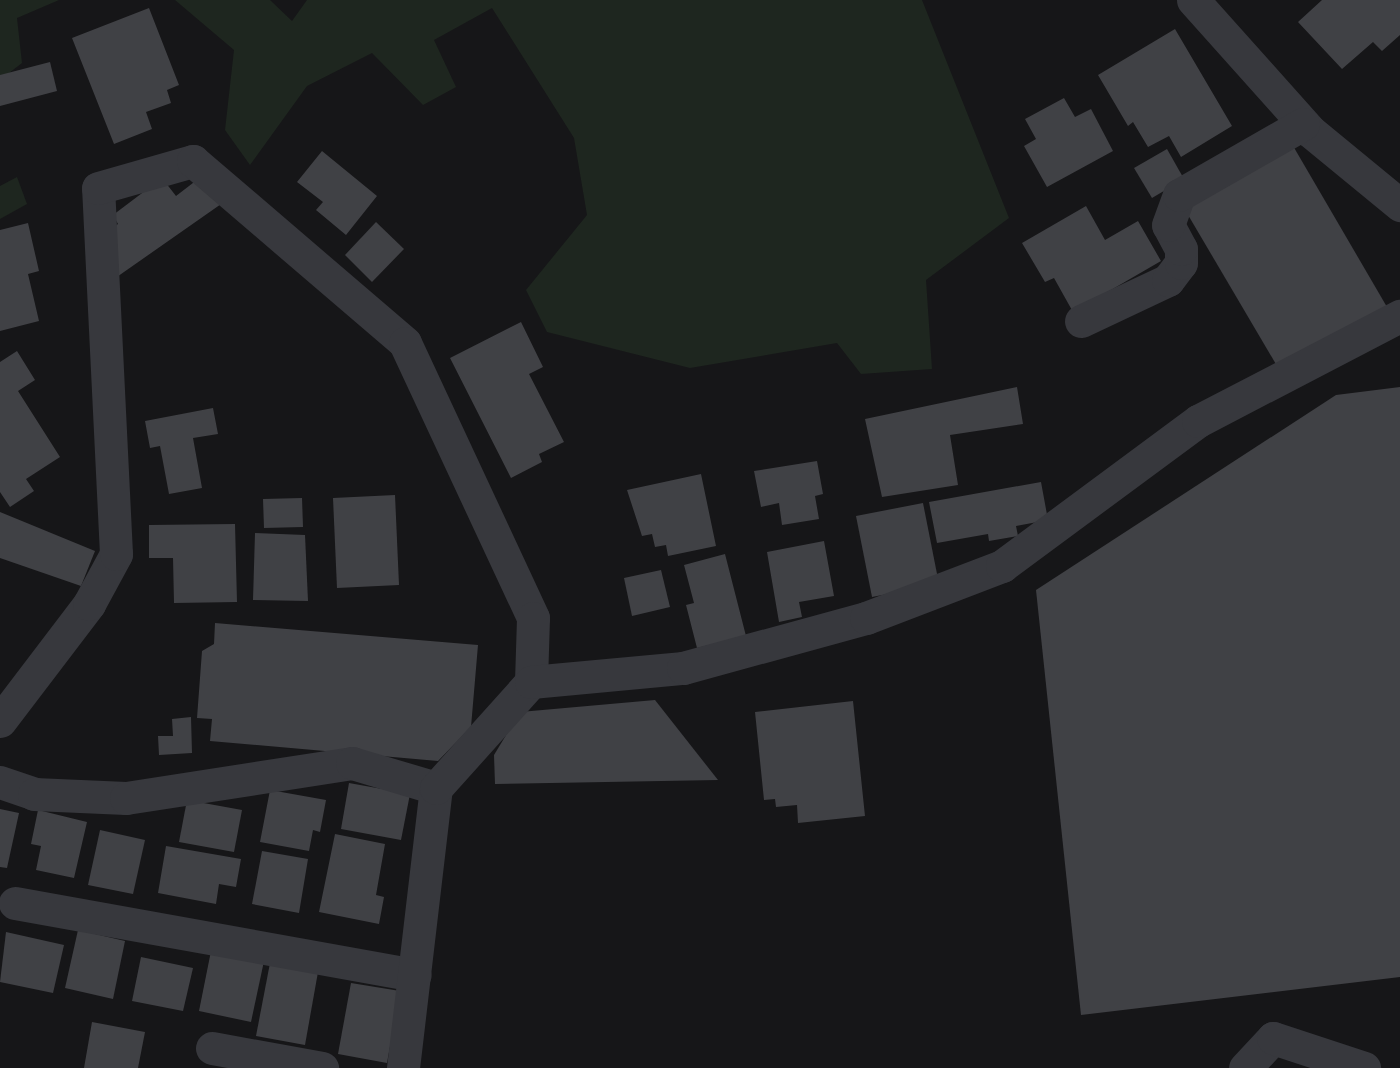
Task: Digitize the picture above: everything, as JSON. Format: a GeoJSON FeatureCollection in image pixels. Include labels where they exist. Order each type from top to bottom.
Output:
{"type":"FeatureCollection","features":[{"type":"Feature","properties":{"kind":"street"},"geometry":{"type":"LineString","coordinates":[[1193,0],[1303,124],[1400,205]]}},
{"type":"Feature","properties":{"kind":"street"},"geometry":{"type":"LineString","coordinates":[[1081,321],[1168,280],[1181,263],[1181,249],[1168,225],[1179,195],[1303,124]]}},
{"type":"Feature","properties":{"kind":"street"},"geometry":{"type":"LineString","coordinates":[[0,721],[89,604],[116,554],[98,188],[193,161],[405,343],[533,618],[531,682],[436,788],[403,1068]]}},
{"type":"Feature","properties":{"kind":"street"},"geometry":{"type":"LineString","coordinates":[[531,682],[683,668],[866,618],[1002,566],[1198,421],[1400,316]]}},
{"type":"Feature","properties":{"kind":"street"},"geometry":{"type":"LineString","coordinates":[[0,782],[34,794],[126,798],[352,763],[436,788]]}},
{"type":"Feature","properties":{"kind":"street"},"geometry":{"type":"LineString","coordinates":[[15,903],[415,975]]}},
{"type":"Feature","properties":{"kind":"street"},"geometry":{"type":"LineString","coordinates":[[1245,1068],[1273,1038],[1364,1068]]}},
{"type":"Feature","properties":{"kind":"street"},"geometry":{"type":"LineString","coordinates":[[212,1048],[322,1068]]}},
{"type":"Feature","properties":{"kind":"shaded area"},"geometry":{"type":"Polygon","coordinates":[[[0,0],[59,0],[17,18],[22,63],[0,80],[0,0]]]}},
{"type":"Feature","properties":{"kind":"shaded area"},"geometry":{"type":"Polygon","coordinates":[[[175,0],[270,0],[292,21],[307,0],[922,0],[1009,218],[926,280],[932,369],[861,374],[837,343],[690,368],[547,332],[526,290],[587,215],[574,138],[492,8],[434,40],[456,87],[423,105],[372,53],[307,86],[250,165],[225,130],[234,50],[175,0]]]}},
{"type":"Feature","properties":{"kind":"shaded area"},"geometry":{"type":"Polygon","coordinates":[[[17,177],[27,204],[0,219],[0,186],[17,177]]]}},
{"type":"Feature","properties":{"kind":"building"},"geometry":{"type":"Polygon","coordinates":[[[1322,0],[1400,0],[1400,35],[1382,51],[1373,42],[1342,69],[1298,22],[1322,0]]]}},
{"type":"Feature","properties":{"kind":"building"},"geometry":{"type":"Polygon","coordinates":[[[149,8],[179,85],[167,90],[171,103],[146,112],[152,129],[114,144],[72,38],[149,8]]]}},
{"type":"Feature","properties":{"kind":"building"},"geometry":{"type":"Polygon","coordinates":[[[1175,29],[1232,126],[1181,157],[1169,136],[1148,147],[1133,122],[1128,126],[1098,75],[1175,29]]]}},
{"type":"Feature","properties":{"kind":"building"},"geometry":{"type":"Polygon","coordinates":[[[50,62],[57,91],[0,106],[0,75],[50,62]]]}},
{"type":"Feature","properties":{"kind":"building"},"geometry":{"type":"Polygon","coordinates":[[[1064,98],[1075,117],[1091,109],[1113,151],[1047,187],[1024,146],[1036,139],[1025,119],[1064,98]]]}},
{"type":"Feature","properties":{"kind":"building"},"geometry":{"type":"Polygon","coordinates":[[[1289,139],[1387,307],[1280,371],[1181,203],[1289,139]]]}},
{"type":"Feature","properties":{"kind":"building"},"geometry":{"type":"Polygon","coordinates":[[[1167,149],[1184,179],[1152,198],[1134,168],[1167,149]]]}},
{"type":"Feature","properties":{"kind":"building"},"geometry":{"type":"Polygon","coordinates":[[[322,151],[377,196],[346,235],[316,210],[323,202],[297,182],[322,151]]]}},
{"type":"Feature","properties":{"kind":"building"},"geometry":{"type":"Polygon","coordinates":[[[202,176],[224,202],[114,279],[111,229],[118,224],[113,215],[162,178],[176,196],[202,176]]]}},
{"type":"Feature","properties":{"kind":"building"},"geometry":{"type":"Polygon","coordinates":[[[1086,206],[1105,240],[1138,221],[1161,261],[1073,312],[1054,278],[1045,282],[1022,243],[1086,206]]]}},
{"type":"Feature","properties":{"kind":"building"},"geometry":{"type":"Polygon","coordinates":[[[376,222],[404,249],[372,282],[345,255],[376,222]]]}},
{"type":"Feature","properties":{"kind":"building"},"geometry":{"type":"Polygon","coordinates":[[[28,223],[39,271],[28,274],[39,321],[0,331],[0,230],[28,223]]]}},
{"type":"Feature","properties":{"kind":"building"},"geometry":{"type":"Polygon","coordinates":[[[521,322],[543,367],[529,374],[564,442],[539,454],[542,462],[511,478],[450,358],[521,322]]]}},
{"type":"Feature","properties":{"kind":"building"},"geometry":{"type":"Polygon","coordinates":[[[17,351],[35,380],[18,391],[60,457],[26,479],[34,491],[10,507],[0,492],[0,362],[17,351]]]}},
{"type":"Feature","properties":{"kind":"building"},"geometry":{"type":"Polygon","coordinates":[[[1017,387],[1023,424],[950,435],[958,485],[882,497],[865,419],[1017,387]]]}},
{"type":"Feature","properties":{"kind":"building"},"geometry":{"type":"Polygon","coordinates":[[[1400,387],[1400,977],[1081,1015],[1036,590],[1336,395],[1400,387]]]}},
{"type":"Feature","properties":{"kind":"building"},"geometry":{"type":"Polygon","coordinates":[[[213,408],[218,434],[193,438],[202,488],[169,494],[160,446],[150,448],[145,421],[213,408]]]}},
{"type":"Feature","properties":{"kind":"building"},"geometry":{"type":"Polygon","coordinates":[[[817,461],[823,494],[815,496],[819,519],[782,525],[779,503],[761,507],[754,471],[817,461]]]}},
{"type":"Feature","properties":{"kind":"building"},"geometry":{"type":"Polygon","coordinates":[[[701,474],[716,546],[668,556],[666,545],[655,547],[652,534],[642,536],[627,490],[701,474]]]}},
{"type":"Feature","properties":{"kind":"building"},"geometry":{"type":"Polygon","coordinates":[[[1041,482],[1048,520],[1016,526],[1018,536],[989,541],[988,534],[937,543],[929,502],[1041,482]]]}},
{"type":"Feature","properties":{"kind":"building"},"geometry":{"type":"Polygon","coordinates":[[[395,495],[399,585],[337,588],[333,498],[395,495]]]}},
{"type":"Feature","properties":{"kind":"building"},"geometry":{"type":"Polygon","coordinates":[[[302,498],[303,527],[264,528],[263,499],[302,498]]]}},
{"type":"Feature","properties":{"kind":"building"},"geometry":{"type":"Polygon","coordinates":[[[923,503],[939,584],[872,597],[856,516],[923,503]]]}},
{"type":"Feature","properties":{"kind":"building"},"geometry":{"type":"Polygon","coordinates":[[[0,512],[95,551],[81,586],[0,558],[0,512]]]}},
{"type":"Feature","properties":{"kind":"building"},"geometry":{"type":"Polygon","coordinates":[[[235,524],[237,602],[174,603],[173,558],[149,558],[149,525],[235,524]]]}},
{"type":"Feature","properties":{"kind":"building"},"geometry":{"type":"Polygon","coordinates":[[[255,533],[305,535],[308,601],[253,600],[255,533]]]}},
{"type":"Feature","properties":{"kind":"building"},"geometry":{"type":"Polygon","coordinates":[[[824,541],[834,596],[799,602],[802,617],[779,622],[767,552],[824,541]]]}},
{"type":"Feature","properties":{"kind":"building"},"geometry":{"type":"Polygon","coordinates":[[[725,554],[746,636],[697,648],[686,605],[694,603],[684,565],[725,554]]]}},
{"type":"Feature","properties":{"kind":"building"},"geometry":{"type":"Polygon","coordinates":[[[661,570],[670,607],[632,616],[624,578],[661,570]]]}},
{"type":"Feature","properties":{"kind":"building"},"geometry":{"type":"Polygon","coordinates":[[[215,623],[478,645],[471,727],[438,761],[210,741],[212,719],[197,718],[202,651],[214,644],[215,623]]]}},
{"type":"Feature","properties":{"kind":"building"},"geometry":{"type":"Polygon","coordinates":[[[655,700],[718,780],[495,784],[494,755],[520,712],[655,700]]]}},
{"type":"Feature","properties":{"kind":"building"},"geometry":{"type":"Polygon","coordinates":[[[853,701],[865,816],[798,823],[797,805],[776,807],[775,799],[764,800],[755,712],[853,701]]]}},
{"type":"Feature","properties":{"kind":"building"},"geometry":{"type":"Polygon","coordinates":[[[191,717],[192,753],[159,755],[158,736],[173,736],[172,719],[191,717]]]}},
{"type":"Feature","properties":{"kind":"building"},"geometry":{"type":"Polygon","coordinates":[[[349,783],[410,794],[401,840],[341,829],[349,783]]]}},
{"type":"Feature","properties":{"kind":"building"},"geometry":{"type":"Polygon","coordinates":[[[270,790],[326,800],[320,832],[313,830],[309,851],[260,842],[270,790]]]}},
{"type":"Feature","properties":{"kind":"building"},"geometry":{"type":"Polygon","coordinates":[[[187,800],[242,810],[234,852],[179,842],[187,800]]]}},
{"type":"Feature","properties":{"kind":"building"},"geometry":{"type":"Polygon","coordinates":[[[0,809],[19,813],[7,868],[0,867],[0,809]]]}},
{"type":"Feature","properties":{"kind":"building"},"geometry":{"type":"Polygon","coordinates":[[[38,810],[87,822],[74,878],[36,870],[41,846],[31,844],[38,810]]]}},
{"type":"Feature","properties":{"kind":"building"},"geometry":{"type":"Polygon","coordinates":[[[100,830],[145,840],[133,894],[88,885],[100,830]]]}},
{"type":"Feature","properties":{"kind":"building"},"geometry":{"type":"Polygon","coordinates":[[[335,834],[385,844],[376,895],[384,897],[379,924],[319,912],[335,834]]]}},
{"type":"Feature","properties":{"kind":"building"},"geometry":{"type":"Polygon","coordinates":[[[166,846],[241,859],[236,887],[219,884],[216,904],[158,893],[166,846]]]}},
{"type":"Feature","properties":{"kind":"building"},"geometry":{"type":"Polygon","coordinates":[[[262,851],[308,859],[299,913],[252,904],[262,851]]]}},
{"type":"Feature","properties":{"kind":"building"},"geometry":{"type":"Polygon","coordinates":[[[78,930],[125,941],[113,999],[65,988],[78,930]]]}},
{"type":"Feature","properties":{"kind":"building"},"geometry":{"type":"Polygon","coordinates":[[[6,932],[64,945],[53,993],[0,982],[6,932]]]}},
{"type":"Feature","properties":{"kind":"building"},"geometry":{"type":"Polygon","coordinates":[[[211,951],[264,961],[251,1022],[199,1011],[211,951]]]}},
{"type":"Feature","properties":{"kind":"building"},"geometry":{"type":"Polygon","coordinates":[[[141,957],[193,968],[183,1011],[132,1001],[141,957]]]}},
{"type":"Feature","properties":{"kind":"building"},"geometry":{"type":"Polygon","coordinates":[[[270,963],[318,972],[305,1045],[256,1036],[270,963]]]}},
{"type":"Feature","properties":{"kind":"building"},"geometry":{"type":"Polygon","coordinates":[[[351,983],[400,991],[387,1063],[338,1054],[351,983]]]}},
{"type":"Feature","properties":{"kind":"building"},"geometry":{"type":"Polygon","coordinates":[[[92,1022],[145,1032],[138,1068],[84,1068],[92,1022]]]}}]}
